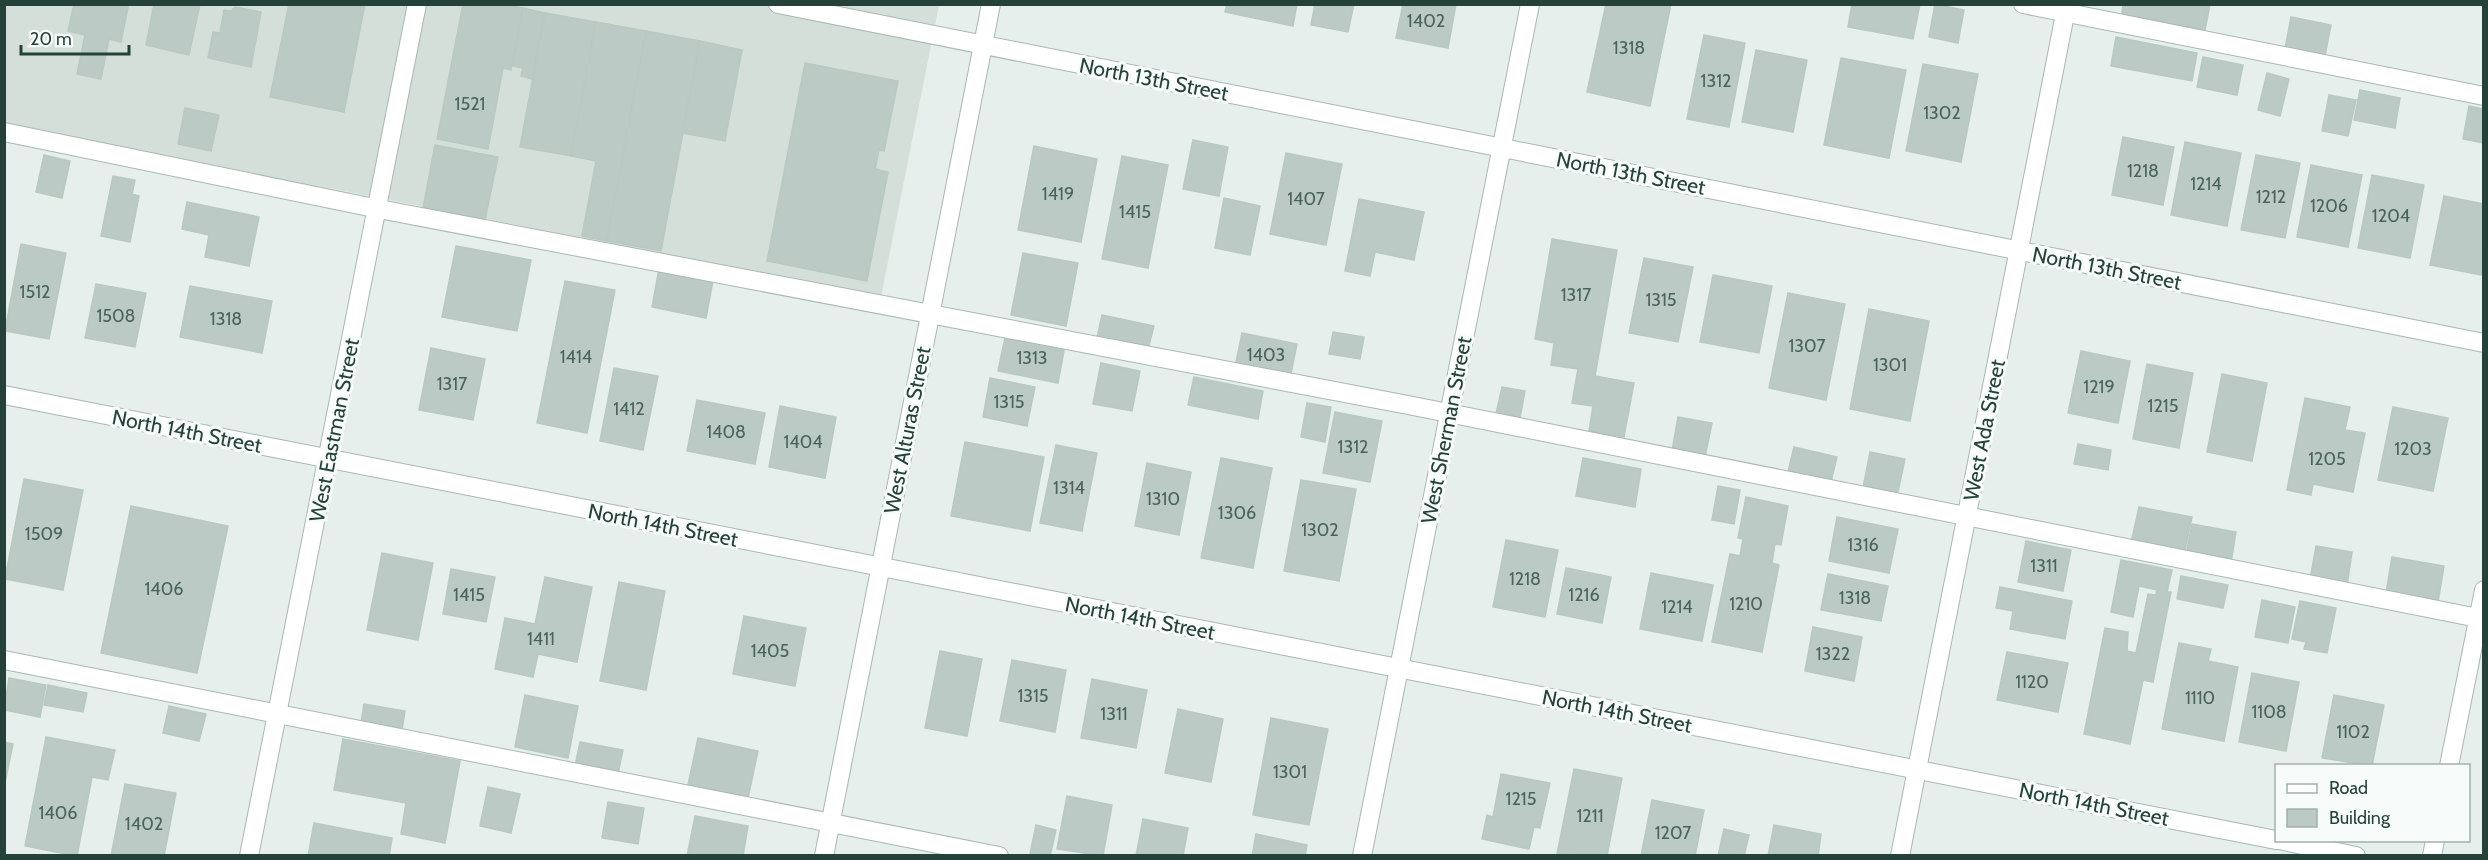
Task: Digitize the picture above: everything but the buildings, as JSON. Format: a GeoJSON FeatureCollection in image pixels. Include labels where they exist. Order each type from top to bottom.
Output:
{"type":"FeatureCollection","features":[{"type":"Feature","properties":{"kind":"street","name":"West Eastman Street"},"geometry":{"type":"LineString","coordinates":[[249,855],[379,209],[417,4]]}},
{"type":"Feature","properties":{"kind":"street","name":"North 13th Street"},"geometry":{"type":"LineString","coordinates":[[778,4],[2484,343]]}},
{"type":"Feature","properties":{"kind":"street","name":"West Alturas Street"},"geometry":{"type":"LineString","coordinates":[[824,855],[991,4]]}},
{"type":"Feature","properties":{"kind":"street","name":"West Sherman Street"},"geometry":{"type":"LineString","coordinates":[[1362,855],[1530,4]]}},
{"type":"Feature","properties":{"kind":"street"},"geometry":{"type":"LineString","coordinates":[[2022,4],[2066,9],[2484,96]]}},
{"type":"Feature","properties":{"kind":"street","name":"West Ada Street"},"geometry":{"type":"LineString","coordinates":[[1900,855],[2066,9]]}},
{"type":"Feature","properties":{"kind":"street"},"geometry":{"type":"LineString","coordinates":[[4,132],[379,209],[1449,413],[2478,618]]}},
{"type":"Feature","properties":{"kind":"street","name":"North 14th Street"},"geometry":{"type":"LineString","coordinates":[[4,395],[2275,839]]}},
{"type":"Feature","properties":{"kind":"street"},"geometry":{"type":"LineString","coordinates":[[2449,764],[2484,590]]}},
{"type":"Feature","properties":{"kind":"street"},"geometry":{"type":"LineString","coordinates":[[4,660],[999,855]]}},
{"type":"Feature","properties":{"kind":"street","name":"North 14th Street"},"geometry":{"type":"LineString","coordinates":[[2288,842],[2356,855]]}},
{"type":"Feature","properties":{"kind":"shaded area"},"geometry":{"type":"Polygon","coordinates":[[[4,5],[939,5],[881,297],[5,124],[4,5]]]}}]}
